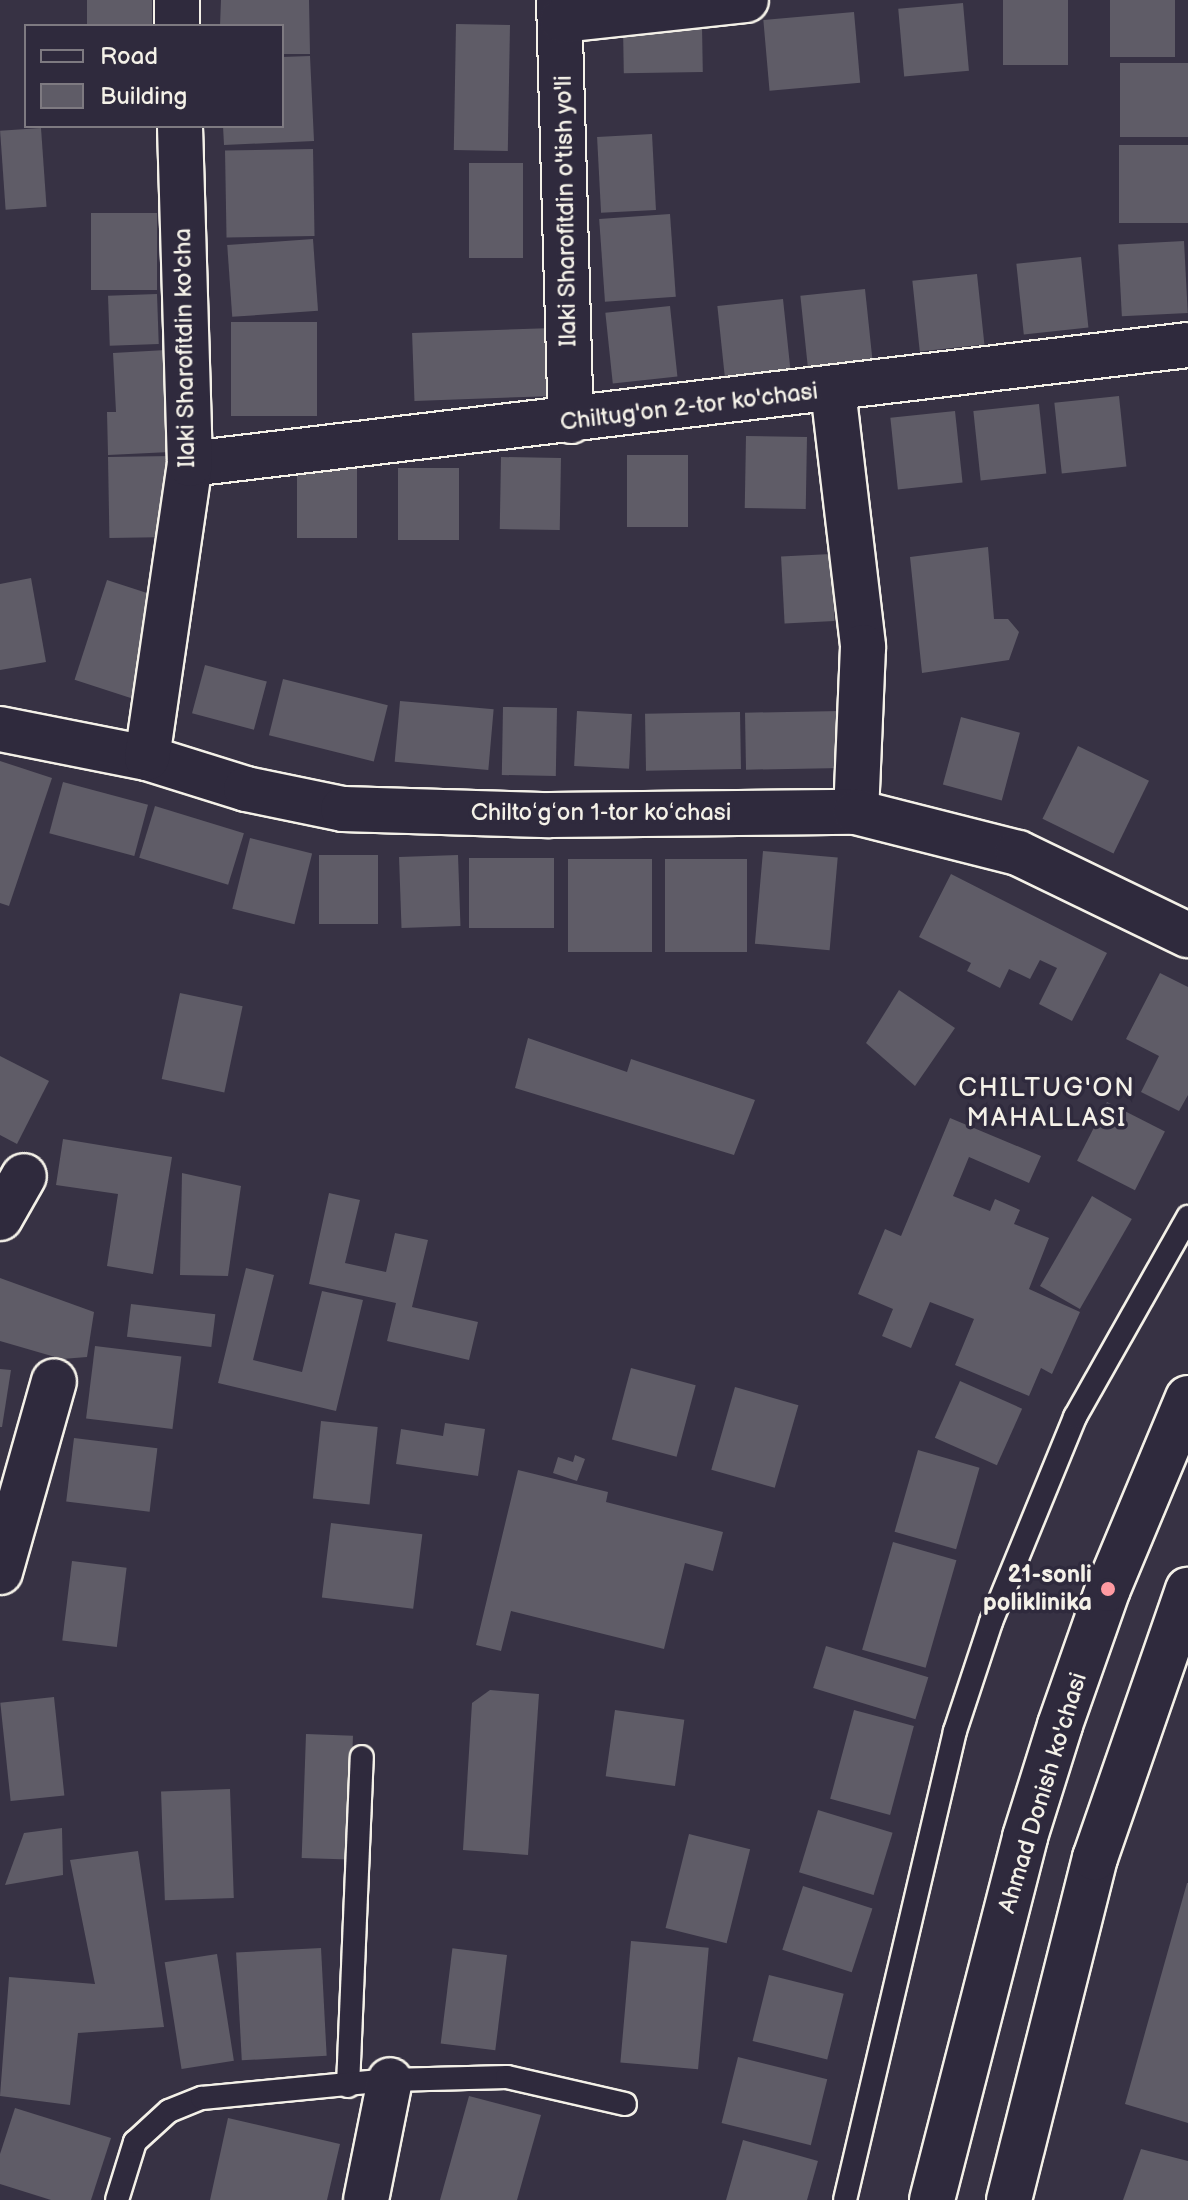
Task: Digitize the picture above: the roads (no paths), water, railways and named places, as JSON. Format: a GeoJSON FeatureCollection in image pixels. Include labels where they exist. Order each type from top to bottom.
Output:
{"type":"FeatureCollection","features":[{"type":"Feature","properties":{"kind":"street"},"geometry":{"type":"LineString","coordinates":[[177,0],[177,24]]}},
{"type":"Feature","properties":{"kind":"street"},"geometry":{"type":"LineString","coordinates":[[560,10],[746,0]]}},
{"type":"Feature","properties":{"kind":"street","name":"Ilaki Sharofitdin o'tish yo'li"},"geometry":{"type":"LineString","coordinates":[[560,10],[571,421]]}},
{"type":"Feature","properties":{"kind":"street","name":"Ilaki Sharofitdin ko'cha"},"geometry":{"type":"LineString","coordinates":[[147,758],[190,464],[180,128]]}},
{"type":"Feature","properties":{"kind":"street","name":"Chiltug'on 2-tor ko'chasi"},"geometry":{"type":"LineString","coordinates":[[190,464],[833,390],[1188,345]]}},
{"type":"Feature","properties":{"kind":"street"},"geometry":{"type":"LineString","coordinates":[[833,390],[863,647],[856,812]]}},
{"type":"Feature","properties":{"kind":"street","name":"Chiltoʻgʻon 1-tor koʻchasi"},"geometry":{"type":"LineString","coordinates":[[0,729],[147,758],[246,789],[343,809],[550,815],[856,812],[1018,853],[1188,935]]}},
{"type":"Feature","properties":{"kind":"street"},"geometry":{"type":"LineString","coordinates":[[0,1218],[24,1176]]}},
{"type":"Feature","properties":{"kind":"street"},"geometry":{"type":"LineString","coordinates":[[0,1572],[54,1381]]}},
{"type":"Feature","properties":{"kind":"street","name":"Ahmad Donish ko'chasi"},"geometry":{"type":"LineString","coordinates":[[932,2200],[1025,1837],[1060,1725],[1108,1589],[1188,1398]]}},
{"type":"Feature","properties":{"kind":"street"},"geometry":{"type":"LineString","coordinates":[[1009,2200],[1095,1858],[1188,1590]]}},
{"type":"Feature","properties":{"kind":"street"},"geometry":{"type":"LineString","coordinates":[[366,2200],[369,2083]]}},
{"type":"Feature","properties":{"kind":"lane"},"geometry":{"type":"LineString","coordinates":[[845,2200],[955,1731],[991,1622],[1075,1417],[1188,1217]]}},
{"type":"Feature","properties":{"kind":"lane"},"geometry":{"type":"LineString","coordinates":[[362,1757],[369,2083]]}},
{"type":"Feature","properties":{"kind":"lane"},"geometry":{"type":"LineString","coordinates":[[117,2200],[135,2142],[169,2111],[202,2098],[369,2083],[507,2077],[625,2104]]}},
{"type":"Feature","properties":{"kind":"place","name":"21-sonli poliklinika"},"geometry":{"type":"Point","coordinates":[1108,1589]}},
{"type":"Feature","properties":{"kind":"district","name":"CHILTUG'ON MAHALLASI"},"geometry":{"type":"Point","coordinates":[1047,1104]}}]}
